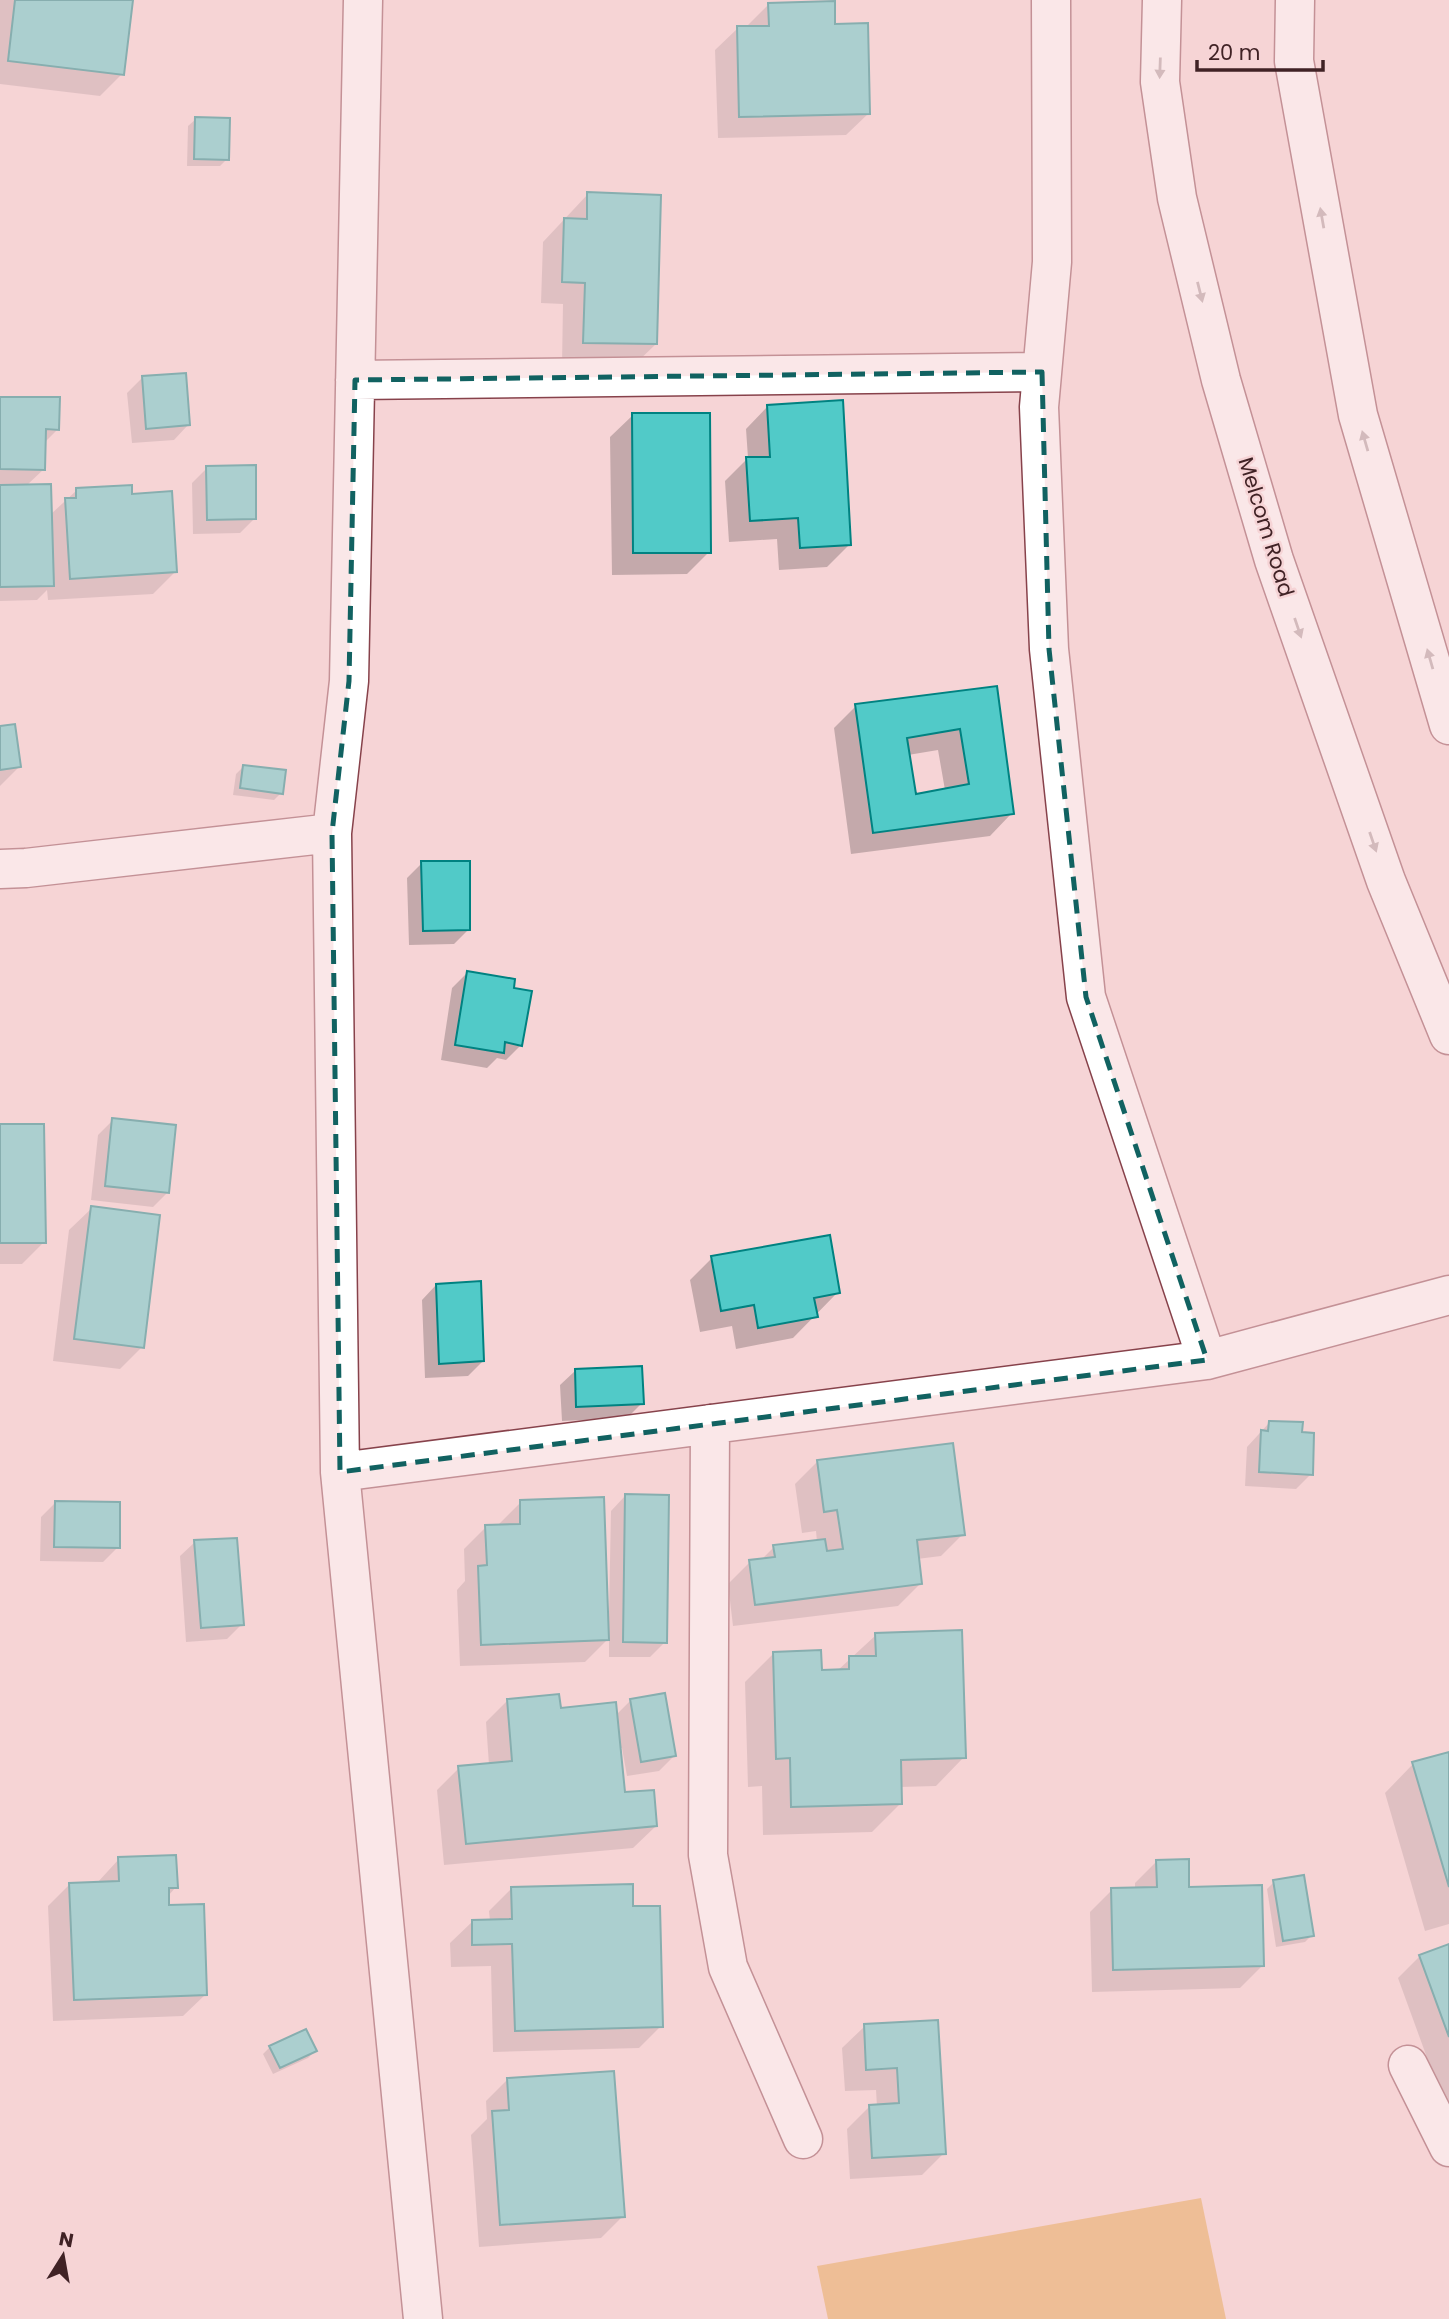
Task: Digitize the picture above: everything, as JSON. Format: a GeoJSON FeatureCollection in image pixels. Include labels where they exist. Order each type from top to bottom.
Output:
{"type":"FeatureCollection","features":[{"type":"Feature","properties":{"kind":"street"},"geometry":{"type":"LineString","coordinates":[[363,0],[349,681],[332,833],[340,1472],[423,2319]]}},
{"type":"Feature","properties":{"kind":"street"},"geometry":{"type":"LineString","coordinates":[[1051,0],[1052,262],[1039,407],[1049,649],[1086,997],[1207,1360]]}},
{"type":"Feature","properties":{"kind":"street","name":"Melcom Road"},"geometry":{"type":"LineString","coordinates":[[1162,0],[1160,82],[1177,198],[1221,380],[1274,560],[1386,881],[1449,1035]]}},
{"type":"Feature","properties":{"kind":"street"},"geometry":{"type":"LineString","coordinates":[[1295,0],[1294,61],[1358,415],[1449,725]]}},
{"type":"Feature","properties":{"kind":"street"},"geometry":{"type":"LineString","coordinates":[[355,380],[1042,372]]}},
{"type":"Feature","properties":{"kind":"street"},"geometry":{"type":"LineString","coordinates":[[0,869],[332,833]]}},
{"type":"Feature","properties":{"kind":"street"},"geometry":{"type":"LineString","coordinates":[[340,1472],[1207,1360],[1449,1295]]}},
{"type":"Feature","properties":{"kind":"street"},"geometry":{"type":"LineString","coordinates":[[710,1424],[708,1855],[728,1967],[803,2139]]}},
{"type":"Feature","properties":{"kind":"street"},"geometry":{"type":"LineString","coordinates":[[1408,2065],[1449,2147]]}},
{"type":"Feature","properties":{"kind":"highlighted area"},"geometry":{"type":"Polygon","coordinates":[[[1042,372],[1049,649],[1086,997],[1207,1360],[340,1472],[332,833],[349,681],[355,380],[1042,372]]]}},
{"type":"Feature","properties":{"kind":"shaded area"},"geometry":{"type":"Polygon","coordinates":[[[1201,2198],[1226,2319],[828,2319],[817,2266],[1201,2198]]]}},
{"type":"Feature","properties":{"kind":"building"},"geometry":{"type":"Polygon","coordinates":[[[15,0],[133,0],[124,75],[8,61],[15,0]]]}},
{"type":"Feature","properties":{"kind":"building"},"geometry":{"type":"Polygon","coordinates":[[[835,1],[835,24],[868,23],[870,114],[739,117],[737,26],[769,26],[768,3],[835,1]]]}},
{"type":"Feature","properties":{"kind":"building"},"geometry":{"type":"Polygon","coordinates":[[[195,117],[230,118],[229,160],[194,159],[195,117]]]}},
{"type":"Feature","properties":{"kind":"building"},"geometry":{"type":"Polygon","coordinates":[[[587,192],[661,195],[657,344],[583,343],[585,283],[562,282],[564,218],[587,219],[587,192]]]}},
{"type":"Feature","properties":{"kind":"building"},"geometry":{"type":"Polygon","coordinates":[[[186,373],[190,425],[146,429],[142,376],[186,373]]]}},
{"type":"Feature","properties":{"kind":"building"},"geometry":{"type":"Polygon","coordinates":[[[0,397],[60,397],[59,430],[46,429],[45,470],[0,469],[0,397]]]}},
{"type":"Feature","properties":{"kind":"building"},"geometry":{"type":"Polygon","coordinates":[[[843,400],[851,545],[800,548],[798,518],[750,521],[746,457],[770,457],[767,405],[843,400]]]}},
{"type":"Feature","properties":{"kind":"building"},"geometry":{"type":"Polygon","coordinates":[[[632,413],[710,413],[711,553],[633,553],[632,413]]]}},
{"type":"Feature","properties":{"kind":"building"},"geometry":{"type":"Polygon","coordinates":[[[256,465],[256,519],[207,520],[206,466],[256,465]]]}},
{"type":"Feature","properties":{"kind":"building"},"geometry":{"type":"Polygon","coordinates":[[[51,484],[54,586],[0,587],[0,485],[51,484]]]}},
{"type":"Feature","properties":{"kind":"building"},"geometry":{"type":"Polygon","coordinates":[[[132,485],[132,494],[172,491],[177,572],[70,579],[65,498],[76,498],[76,488],[132,485]]]}},
{"type":"Feature","properties":{"kind":"building"},"geometry":{"type":"Polygon","coordinates":[[[997,686],[1014,814],[873,833],[855,704],[997,686]],[[960,729],[907,738],[916,794],[969,784],[960,729]]]}},
{"type":"Feature","properties":{"kind":"building"},"geometry":{"type":"Polygon","coordinates":[[[15,724],[21,767],[0,770],[0,726],[15,724]]]}},
{"type":"Feature","properties":{"kind":"building"},"geometry":{"type":"Polygon","coordinates":[[[243,765],[286,770],[283,794],[240,788],[243,765]]]}},
{"type":"Feature","properties":{"kind":"building"},"geometry":{"type":"Polygon","coordinates":[[[421,861],[470,861],[470,930],[423,931],[421,861]]]}},
{"type":"Feature","properties":{"kind":"building"},"geometry":{"type":"Polygon","coordinates":[[[467,971],[515,979],[514,988],[532,991],[522,1046],[505,1042],[504,1053],[455,1045],[467,971]]]}},
{"type":"Feature","properties":{"kind":"building"},"geometry":{"type":"Polygon","coordinates":[[[112,1118],[176,1125],[169,1193],[105,1186],[112,1118]]]}},
{"type":"Feature","properties":{"kind":"building"},"geometry":{"type":"Polygon","coordinates":[[[0,1124],[44,1124],[46,1243],[0,1243],[0,1124]]]}},
{"type":"Feature","properties":{"kind":"building"},"geometry":{"type":"Polygon","coordinates":[[[91,1206],[160,1215],[144,1348],[74,1339],[91,1206]]]}},
{"type":"Feature","properties":{"kind":"building"},"geometry":{"type":"Polygon","coordinates":[[[830,1235],[840,1293],[814,1298],[818,1317],[758,1328],[754,1305],[721,1311],[711,1256],[830,1235]]]}},
{"type":"Feature","properties":{"kind":"building"},"geometry":{"type":"Polygon","coordinates":[[[481,1281],[484,1361],[439,1364],[436,1284],[481,1281]]]}},
{"type":"Feature","properties":{"kind":"building"},"geometry":{"type":"Polygon","coordinates":[[[642,1366],[644,1404],[576,1407],[575,1369],[642,1366]]]}},
{"type":"Feature","properties":{"kind":"building"},"geometry":{"type":"Polygon","coordinates":[[[1269,1421],[1303,1422],[1302,1432],[1314,1433],[1313,1475],[1259,1472],[1261,1430],[1268,1431],[1269,1421]]]}},
{"type":"Feature","properties":{"kind":"building"},"geometry":{"type":"Polygon","coordinates":[[[953,1443],[965,1535],[917,1540],[922,1584],[755,1605],[749,1560],[775,1557],[773,1545],[825,1539],[827,1551],[843,1549],[837,1510],[824,1512],[817,1460],[953,1443]]]}},
{"type":"Feature","properties":{"kind":"building"},"geometry":{"type":"Polygon","coordinates":[[[625,1494],[669,1495],[667,1643],[623,1642],[625,1494]]]}},
{"type":"Feature","properties":{"kind":"building"},"geometry":{"type":"Polygon","coordinates":[[[604,1497],[609,1640],[481,1645],[478,1566],[487,1565],[485,1525],[520,1524],[520,1500],[604,1497]]]}},
{"type":"Feature","properties":{"kind":"building"},"geometry":{"type":"Polygon","coordinates":[[[55,1501],[120,1502],[120,1548],[54,1547],[55,1501]]]}},
{"type":"Feature","properties":{"kind":"building"},"geometry":{"type":"Polygon","coordinates":[[[237,1538],[244,1625],[201,1628],[194,1540],[237,1538]]]}},
{"type":"Feature","properties":{"kind":"building"},"geometry":{"type":"Polygon","coordinates":[[[962,1630],[966,1758],[901,1760],[902,1804],[791,1807],[790,1758],[776,1759],[773,1652],[821,1650],[822,1670],[849,1669],[849,1656],[876,1656],[875,1633],[962,1630]]]}},
{"type":"Feature","properties":{"kind":"building"},"geometry":{"type":"Polygon","coordinates":[[[665,1693],[676,1756],[641,1762],[630,1699],[665,1693]]]}},
{"type":"Feature","properties":{"kind":"building"},"geometry":{"type":"Polygon","coordinates":[[[559,1694],[561,1708],[616,1702],[625,1792],[654,1790],[657,1826],[466,1844],[458,1766],[512,1761],[507,1699],[559,1694]]]}},
{"type":"Feature","properties":{"kind":"building"},"geometry":{"type":"Polygon","coordinates":[[[1449,1752],[1449,1887],[1412,1762],[1449,1752]]]}},
{"type":"Feature","properties":{"kind":"building"},"geometry":{"type":"Polygon","coordinates":[[[176,1855],[178,1888],[169,1888],[169,1905],[204,1904],[207,1995],[74,2000],[69,1883],[119,1881],[118,1857],[176,1855]]]}},
{"type":"Feature","properties":{"kind":"building"},"geometry":{"type":"Polygon","coordinates":[[[1189,1859],[1189,1887],[1262,1885],[1264,1966],[1113,1970],[1111,1888],[1157,1887],[1156,1860],[1189,1859]]]}},
{"type":"Feature","properties":{"kind":"building"},"geometry":{"type":"Polygon","coordinates":[[[1304,1875],[1314,1936],[1283,1941],[1273,1880],[1304,1875]]]}},
{"type":"Feature","properties":{"kind":"building"},"geometry":{"type":"Polygon","coordinates":[[[633,1884],[633,1906],[660,1906],[663,2027],[515,2031],[512,1944],[472,1945],[472,1920],[512,1919],[511,1887],[633,1884]]]}},
{"type":"Feature","properties":{"kind":"building"},"geometry":{"type":"Polygon","coordinates":[[[1449,1944],[1449,2037],[1419,1955],[1449,1944]]]}},
{"type":"Feature","properties":{"kind":"building"},"geometry":{"type":"Polygon","coordinates":[[[938,2020],[946,2154],[872,2158],[869,2105],[899,2103],[897,2068],[866,2070],[864,2024],[938,2020]]]}},
{"type":"Feature","properties":{"kind":"building"},"geometry":{"type":"Polygon","coordinates":[[[306,2029],[317,2051],[280,2068],[269,2046],[306,2029]]]}},
{"type":"Feature","properties":{"kind":"building"},"geometry":{"type":"Polygon","coordinates":[[[614,2071],[625,2217],[500,2225],[492,2111],[509,2110],[507,2078],[614,2071]]]}}]}
